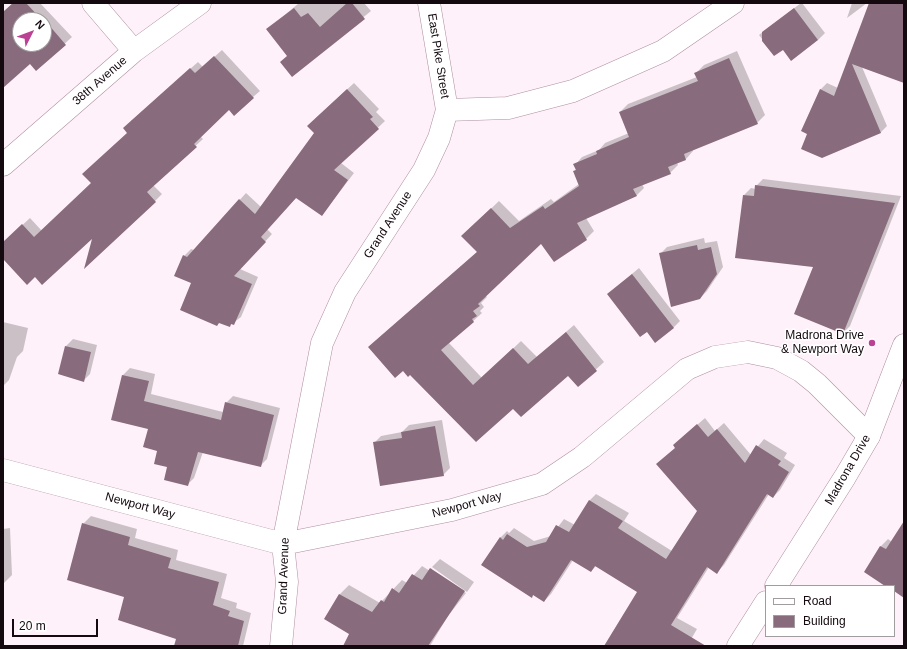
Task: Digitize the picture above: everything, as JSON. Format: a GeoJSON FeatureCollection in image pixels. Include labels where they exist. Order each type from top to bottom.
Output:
{"type":"FeatureCollection","features":[{"type":"Feature","properties":{"kind":"street"},"geometry":{"type":"LineString","coordinates":[[93,3],[134,51]]}},
{"type":"Feature","properties":{"kind":"street","name":"38th Avenue"},"geometry":{"type":"LineString","coordinates":[[3,165],[134,51],[200,3]]}},
{"type":"Feature","properties":{"kind":"street","name":"East Pike Street"},"geometry":{"type":"LineString","coordinates":[[429,3],[447,110]]}},
{"type":"Feature","properties":{"kind":"street"},"geometry":{"type":"LineString","coordinates":[[447,110],[508,108],[573,91],[663,51],[733,3]]}},
{"type":"Feature","properties":{"kind":"street","name":"Grand Avenue"},"geometry":{"type":"LineString","coordinates":[[281,646],[287,582],[283,544],[322,343],[345,292],[424,170],[439,138],[447,110]]}},
{"type":"Feature","properties":{"kind":"street","name":"Madrona Drive"},"geometry":{"type":"LineString","coordinates":[[777,585],[845,477],[869,436],[904,345]]}},
{"type":"Feature","properties":{"kind":"street","name":"Newport Way"},"geometry":{"type":"LineString","coordinates":[[3,470],[283,544],[452,510],[542,484],[582,457],[687,369],[715,357],[748,352],[777,358],[801,371],[817,384],[869,436]]}},
{"type":"Feature","properties":{"kind":"street"},"geometry":{"type":"LineString","coordinates":[[738,646],[765,604]]}},
{"type":"Feature","properties":{"kind":"building"},"geometry":{"type":"Polygon","coordinates":[[[13,3],[26,3],[34,12],[12,12],[12,52],[52,52],[52,29],[66,45],[36,71],[30,64],[3,88],[3,12],[13,3]]]}},
{"type":"Feature","properties":{"kind":"building"},"geometry":{"type":"Polygon","coordinates":[[[347,3],[352,3],[365,19],[292,77],[280,62],[287,56],[266,29],[294,8],[301,17],[308,13],[320,27],[347,3]]]}},
{"type":"Feature","properties":{"kind":"building"},"geometry":{"type":"Polygon","coordinates":[[[869,3],[904,3],[904,83],[852,64],[881,133],[822,158],[801,149],[807,134],[801,131],[820,89],[834,96],[869,3]]]}},
{"type":"Feature","properties":{"kind":"building"},"geometry":{"type":"Polygon","coordinates":[[[794,8],[818,40],[791,61],[783,50],[774,56],[762,41],[762,32],[794,8]]]}},
{"type":"Feature","properties":{"kind":"building"},"geometry":{"type":"Polygon","coordinates":[[[214,56],[254,98],[234,116],[229,110],[194,144],[197,147],[147,192],[156,202],[84,269],[92,239],[42,285],[35,277],[27,285],[3,259],[3,242],[22,224],[34,237],[91,183],[82,174],[127,133],[123,128],[190,68],[195,73],[214,56]]]}},
{"type":"Feature","properties":{"kind":"building"},"geometry":{"type":"Polygon","coordinates":[[[729,58],[758,124],[684,154],[686,160],[668,167],[671,174],[633,189],[637,196],[577,223],[587,240],[554,262],[541,244],[478,304],[480,306],[473,311],[477,316],[472,319],[474,322],[441,350],[473,385],[513,348],[528,364],[566,332],[597,371],[578,387],[568,376],[521,417],[513,409],[476,442],[410,375],[408,377],[403,371],[395,378],[368,347],[477,252],[461,236],[491,208],[510,228],[543,206],[545,209],[579,186],[573,171],[576,170],[573,164],[597,154],[596,151],[629,137],[619,112],[698,81],[694,73],[729,58]]]}},
{"type":"Feature","properties":{"kind":"building"},"geometry":{"type":"Polygon","coordinates":[[[347,89],[373,117],[370,119],[379,129],[334,170],[348,180],[322,216],[296,198],[261,237],[266,242],[234,276],[252,284],[234,325],[231,324],[230,327],[219,323],[217,326],[180,310],[191,283],[174,276],[183,255],[187,257],[239,199],[255,214],[314,133],[307,126],[347,89]]]}},
{"type":"Feature","properties":{"kind":"building"},"geometry":{"type":"Polygon","coordinates":[[[755,185],[895,203],[843,334],[794,314],[813,267],[735,258],[743,195],[754,196],[755,185]]]}},
{"type":"Feature","properties":{"kind":"building"},"geometry":{"type":"Polygon","coordinates":[[[697,245],[698,250],[711,247],[717,274],[700,299],[671,307],[659,253],[697,245]]]}},
{"type":"Feature","properties":{"kind":"building"},"geometry":{"type":"Polygon","coordinates":[[[632,274],[674,328],[655,343],[647,332],[640,337],[607,294],[632,274]]]}},
{"type":"Feature","properties":{"kind":"building"},"geometry":{"type":"Polygon","coordinates":[[[65,346],[91,352],[84,382],[58,374],[65,346]]]}},
{"type":"Feature","properties":{"kind":"building"},"geometry":{"type":"Polygon","coordinates":[[[122,375],[149,381],[144,401],[221,420],[225,402],[274,415],[261,467],[198,452],[188,486],[164,480],[167,467],[154,464],[157,451],[143,447],[148,429],[111,420],[122,375]]]}},
{"type":"Feature","properties":{"kind":"building"},"geometry":{"type":"Polygon","coordinates":[[[697,424],[708,437],[717,429],[745,463],[756,445],[781,461],[778,465],[789,472],[773,498],[767,494],[717,574],[707,567],[671,625],[706,646],[604,646],[637,592],[595,566],[591,572],[571,560],[544,602],[533,595],[532,598],[481,565],[500,537],[503,540],[507,534],[527,547],[546,542],[556,525],[569,532],[589,500],[623,521],[618,528],[666,559],[697,511],[656,464],[675,448],[673,445],[697,424]]]}},
{"type":"Feature","properties":{"kind":"building"},"geometry":{"type":"Polygon","coordinates":[[[435,426],[444,476],[380,486],[373,442],[402,438],[401,432],[435,426]]]}},
{"type":"Feature","properties":{"kind":"building"},"geometry":{"type":"Polygon","coordinates":[[[904,521],[904,598],[895,592],[895,585],[884,585],[864,572],[880,546],[886,549],[904,521]]]}},
{"type":"Feature","properties":{"kind":"building"},"geometry":{"type":"Polygon","coordinates":[[[82,523],[130,537],[128,545],[171,558],[168,568],[219,582],[213,605],[230,611],[228,616],[244,621],[238,646],[174,646],[176,639],[118,620],[124,597],[67,580],[82,523]]]}},
{"type":"Feature","properties":{"kind":"building"},"geometry":{"type":"Polygon","coordinates":[[[430,568],[465,591],[428,646],[343,646],[349,634],[324,619],[339,594],[372,612],[381,600],[384,602],[392,588],[399,593],[412,574],[422,580],[430,568]]]}},
{"type":"Feature","properties":{"kind":"place","name":"Madrona Drive & Newport Way"},"geometry":{"type":"Point","coordinates":[872,343]}}]}
